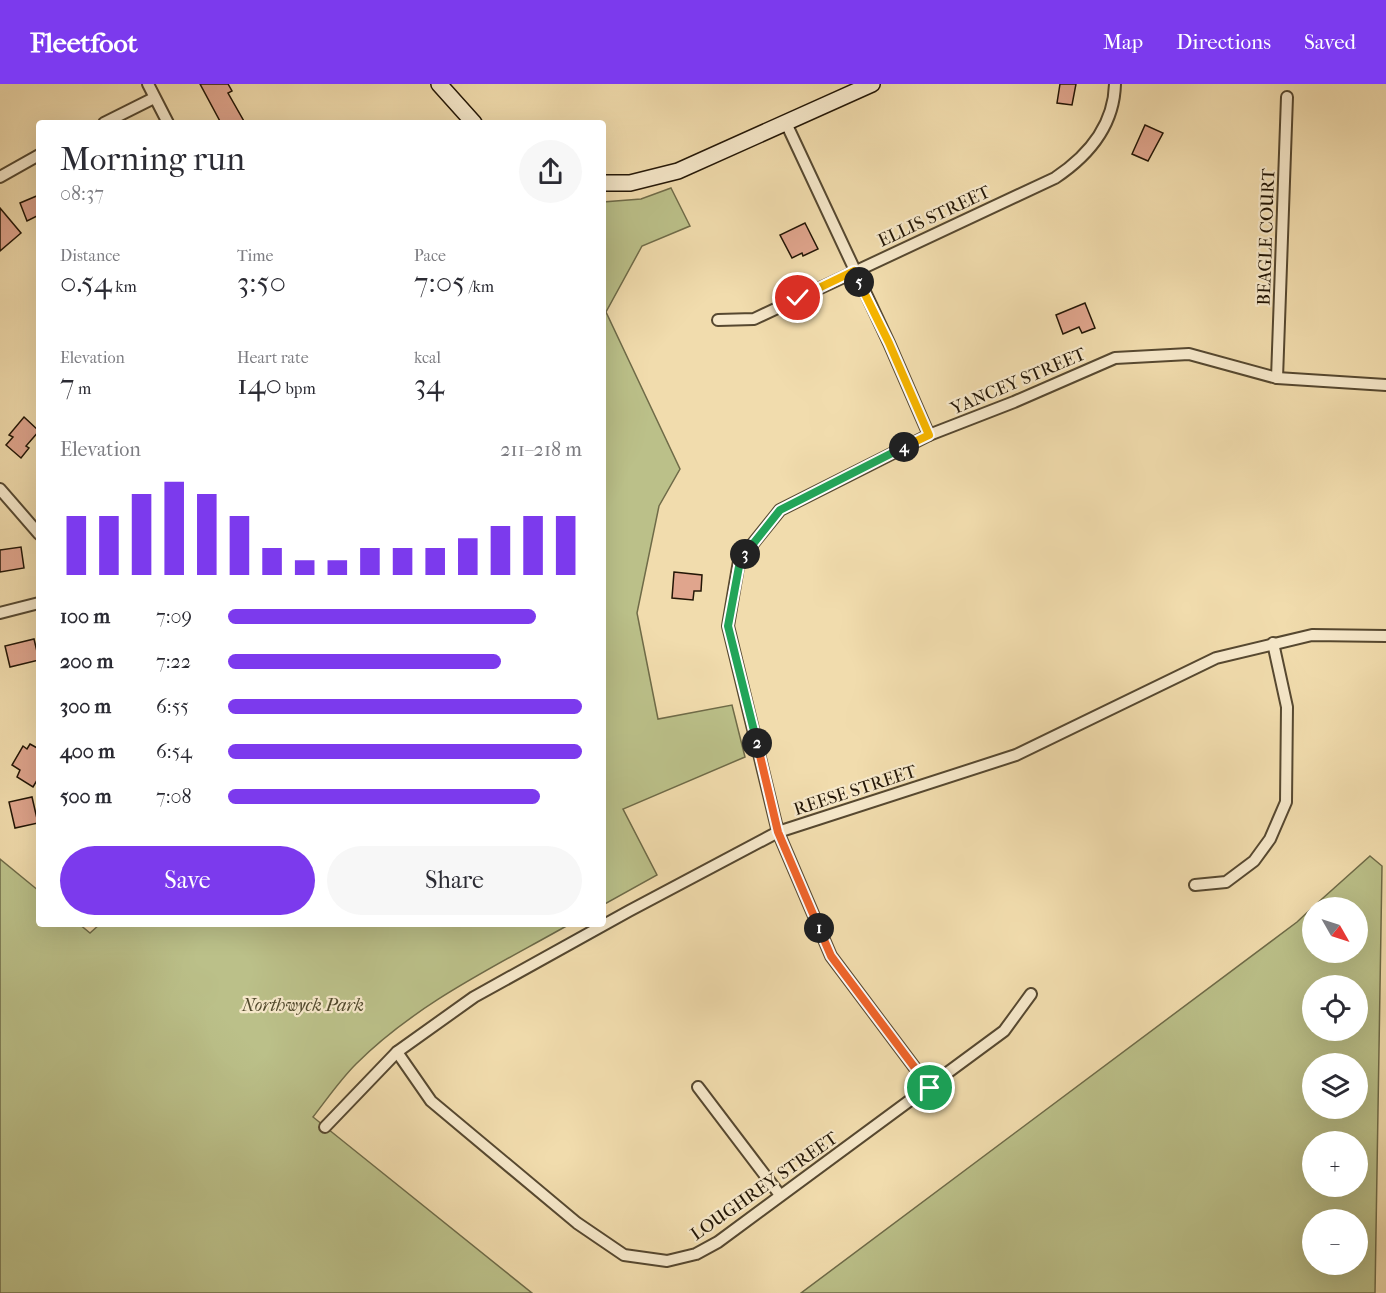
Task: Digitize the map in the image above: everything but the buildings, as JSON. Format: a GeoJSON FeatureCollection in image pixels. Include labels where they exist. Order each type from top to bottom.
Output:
{"type":"FeatureCollection","features":[{"type":"Feature","properties":{"kind":"street"},"geometry":{"type":"LineString","coordinates":[[148,84],[166,120]]}},
{"type":"Feature","properties":{"kind":"street"},"geometry":{"type":"LineString","coordinates":[[439,84],[471,120]]}},
{"type":"Feature","properties":{"kind":"street"},"geometry":{"type":"LineString","coordinates":[[606,183],[630,183],[678,171],[872,84]]}},
{"type":"Feature","properties":{"kind":"street","name":"ELLIS STREET"},"geometry":{"type":"LineString","coordinates":[[718,320],[754,319],[1055,178],[1074,166],[1090,150],[1110,112],[1115,84]]}},
{"type":"Feature","properties":{"kind":"street","name":"BEAGLE COURT"},"geometry":{"type":"LineString","coordinates":[[1277,378],[1287,97]]}},
{"type":"Feature","properties":{"kind":"street"},"geometry":{"type":"LineString","coordinates":[[110,120],[154,98]]}},
{"type":"Feature","properties":{"kind":"street"},"geometry":{"type":"LineString","coordinates":[[786,123],[889,343],[929,435]]}},
{"type":"Feature","properties":{"kind":"street"},"geometry":{"type":"LineString","coordinates":[[0,177],[36,157]]}},
{"type":"Feature","properties":{"kind":"street","name":"YANCEY STREET"},"geometry":{"type":"LineString","coordinates":[[930,1088],[831,956],[778,832],[728,626],[740,561],[780,510],[929,435],[1014,402],[1115,358],[1189,354],[1277,378],[1386,385]]}},
{"type":"Feature","properties":{"kind":"street"},"geometry":{"type":"LineString","coordinates":[[0,489],[36,531]]}},
{"type":"Feature","properties":{"kind":"street"},"geometry":{"type":"LineString","coordinates":[[0,613],[36,604]]}},
{"type":"Feature","properties":{"kind":"street","name":"REESE STREET"},"geometry":{"type":"LineString","coordinates":[[606,925],[778,832],[1016,755],[1216,658],[1312,635],[1386,636]]}},
{"type":"Feature","properties":{"kind":"street"},"geometry":{"type":"LineString","coordinates":[[1195,885],[1226,882],[1254,861],[1270,839],[1286,802],[1287,707],[1273,643]]}},
{"type":"Feature","properties":{"kind":"street","name":"REESE STREET"},"geometry":{"type":"LineString","coordinates":[[325,1127],[397,1052],[474,997],[603,927]]}},
{"type":"Feature","properties":{"kind":"street","name":"LOUGHREY STREET"},"geometry":{"type":"LineString","coordinates":[[397,1052],[431,1101],[577,1223],[624,1256],[668,1261],[696,1254],[718,1242],[930,1088],[1004,1031],[1031,994]]}},
{"type":"Feature","properties":{"kind":"street"},"geometry":{"type":"LineString","coordinates":[[698,1087],[780,1195]]}},
{"type":"Feature","properties":{"kind":"green space"},"geometry":{"type":"Polygon","coordinates":[[[671,188],[690,226],[642,246],[606,312],[606,202],[641,199],[671,188]]]}},
{"type":"Feature","properties":{"kind":"green space"},"geometry":{"type":"Polygon","coordinates":[[[606,312],[680,469],[659,506],[637,613],[658,719],[732,705],[745,757],[623,809],[657,875],[606,903],[606,312]]]}},
{"type":"Feature","properties":{"kind":"green space"},"geometry":{"type":"Polygon","coordinates":[[[1370,856],[1382,866],[1375,1293],[801,1293],[1302,917],[1302,963],[1368,963],[1368,897],[1324,897],[1370,856]]]}},
{"type":"Feature","properties":{"kind":"green space","name":"Northwyck Park"},"geometry":{"type":"Polygon","coordinates":[[[0,859],[36,889],[36,927],[83,927],[90,933],[97,927],[565,927],[458,987],[405,1022],[356,1064],[313,1117],[532,1293],[0,1293],[0,859]]]}},
{"type":"Feature","properties":{"kind":"route"},"geometry":{"type":"LineString","coordinates":[[798,298],[854,271],[889,343],[929,435],[780,510],[740,561],[728,626],[778,832],[831,956],[930,1088]]}}]}
